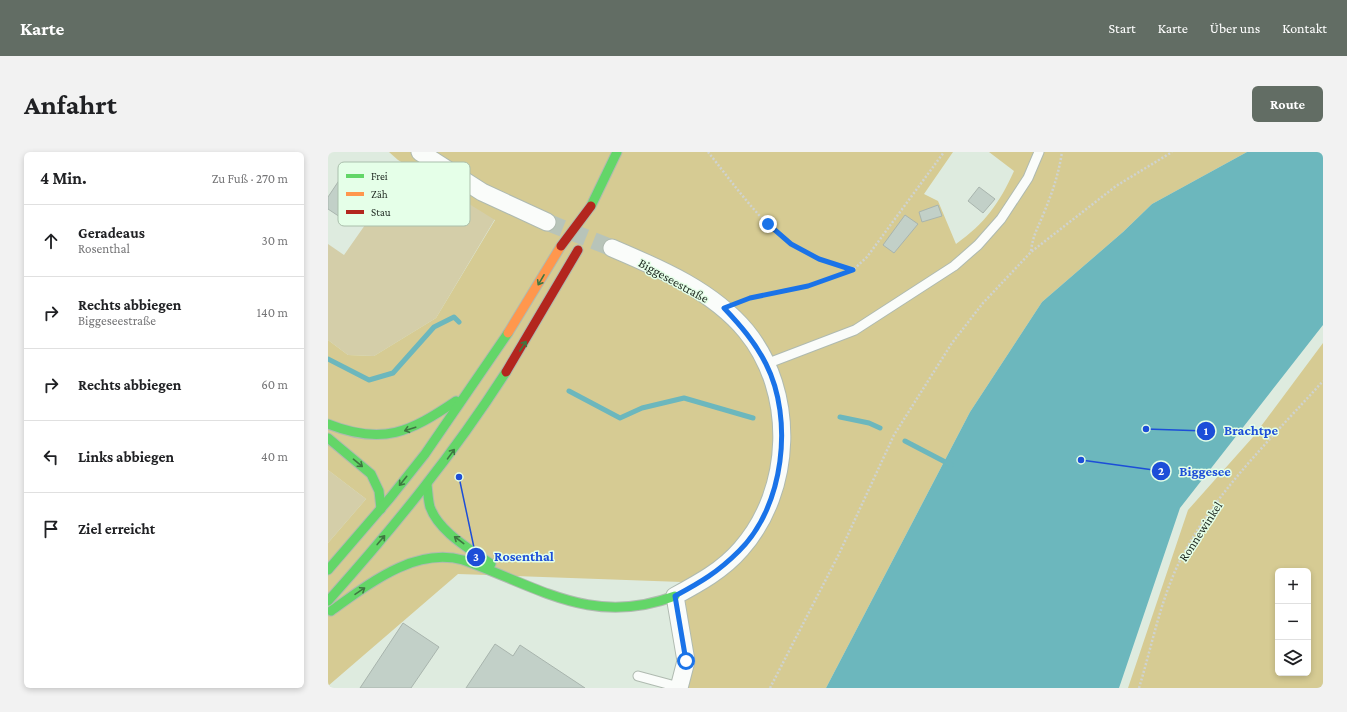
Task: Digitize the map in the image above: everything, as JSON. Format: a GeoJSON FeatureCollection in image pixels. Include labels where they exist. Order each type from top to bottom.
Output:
{"type":"FeatureCollection","features":[{"type":"Feature","properties":{"kind":"main road"},"geometry":{"type":"LineString","coordinates":[[328,570],[425,454],[523,311],[561,246],[590,206],[617,152]]}},
{"type":"Feature","properties":{"kind":"main road"},"geometry":{"type":"LineString","coordinates":[[328,601],[361,565],[427,485],[483,408],[535,327],[580,243],[590,206]]}},
{"type":"Feature","properties":{"kind":"main road"},"geometry":{"type":"LineString","coordinates":[[328,424],[359,435],[390,435],[418,426],[467,393]]}},
{"type":"Feature","properties":{"kind":"main road"},"geometry":{"type":"LineString","coordinates":[[328,438],[371,474],[379,491],[380,509]]}},
{"type":"Feature","properties":{"kind":"main road"},"geometry":{"type":"LineString","coordinates":[[427,485],[430,508],[438,521],[454,536],[513,580]]}},
{"type":"Feature","properties":{"kind":"main road"},"geometry":{"type":"LineString","coordinates":[[328,614],[362,589],[392,572],[418,561],[437,557],[456,558],[549,595],[601,608],[649,605],[675,596]]}},
{"type":"Feature","properties":{"kind":"street"},"geometry":{"type":"LineString","coordinates":[[420,152],[436,162]]}},
{"type":"Feature","properties":{"kind":"street"},"geometry":{"type":"LineString","coordinates":[[470,184],[482,192],[547,222]]}},
{"type":"Feature","properties":{"kind":"street","name":"Biggeseestraße"},"geometry":{"type":"LineString","coordinates":[[612,248],[658,268],[701,292],[724,308],[747,332],[766,364],[780,405],[781,428],[777,482],[772,496],[751,537],[740,550],[710,578],[675,596]]}},
{"type":"Feature","properties":{"kind":"street"},"geometry":{"type":"LineString","coordinates":[[675,596],[686,661],[679,688]]}},
{"type":"Feature","properties":{"kind":"lane"},"geometry":{"type":"LineString","coordinates":[[766,364],[855,330],[954,266],[978,245],[1001,219],[1028,178],[1039,152]]}},
{"type":"Feature","properties":{"kind":"lane"},"geometry":{"type":"LineString","coordinates":[[638,676],[679,688]]}},
{"type":"Feature","properties":{"kind":"path"},"geometry":{"type":"LineString","coordinates":[[708,152],[768,224],[791,244],[819,259],[853,270]]}},
{"type":"Feature","properties":{"kind":"path"},"geometry":{"type":"LineString","coordinates":[[724,308],[750,298],[808,286],[853,270],[867,257],[944,152]]}},
{"type":"Feature","properties":{"kind":"path"},"geometry":{"type":"LineString","coordinates":[[1031,252],[1033,235],[1045,212],[1058,173],[1062,152]]}},
{"type":"Feature","properties":{"kind":"path"},"geometry":{"type":"LineString","coordinates":[[770,688],[839,554],[894,436],[952,343],[983,304],[1031,252],[1116,186],[1172,152]]}},
{"type":"Feature","properties":{"kind":"path","name":"Ronnewinkel"},"geometry":{"type":"LineString","coordinates":[[1139,688],[1169,589],[1185,550],[1242,471],[1323,381]]}},
{"type":"Feature","properties":{"kind":"shaded area"},"geometry":{"type":"Polygon","coordinates":[[[389,152],[953,152],[924,194],[938,201],[956,244],[975,228],[990,212],[1003,193],[1014,171],[989,152],[1247,152],[1152,204],[1123,232],[1042,302],[970,412],[826,688],[673,688],[689,630],[682,582],[458,574],[328,686],[328,543],[366,499],[328,470],[328,340],[348,355],[374,356],[436,318],[495,220],[470,205],[470,162],[401,162],[389,152]]]}},
{"type":"Feature","properties":{"kind":"shaded area"},"geometry":{"type":"Polygon","coordinates":[[[470,204],[495,219],[436,318],[374,356],[348,355],[328,340],[328,244],[344,255],[364,226],[470,226],[470,204]]]}},
{"type":"Feature","properties":{"kind":"shaded area"},"geometry":{"type":"Polygon","coordinates":[[[1323,343],[1323,688],[1128,688],[1188,510],[1253,437],[1323,343]]]}},
{"type":"Feature","properties":{"kind":"shaded area"},"geometry":{"type":"Polygon","coordinates":[[[328,470],[366,499],[328,543],[328,470]]]}},
{"type":"Feature","properties":{"kind":"water"},"geometry":{"type":"Polygon","coordinates":[[[1247,152],[1323,152],[1323,325],[1180,508],[1119,688],[826,688],[970,412],[1042,302],[1123,232],[1152,204],[1247,152]]]}},
{"type":"Feature","properties":{"kind":"building"},"geometry":{"type":"Polygon","coordinates":[[[338,182],[338,216],[328,209],[328,197],[338,182]]]}},
{"type":"Feature","properties":{"kind":"building"},"geometry":{"type":"Polygon","coordinates":[[[979,187],[995,199],[983,213],[968,201],[979,187]]]}},
{"type":"Feature","properties":{"kind":"building"},"geometry":{"type":"Polygon","coordinates":[[[938,205],[942,216],[922,222],[919,212],[938,205]]]}},
{"type":"Feature","properties":{"kind":"building"},"geometry":{"type":"Polygon","coordinates":[[[905,215],[918,224],[894,253],[883,245],[905,215]]]}},
{"type":"Feature","properties":{"kind":"building"},"geometry":{"type":"Polygon","coordinates":[[[403,623],[439,647],[411,688],[360,688],[403,623]]]}},
{"type":"Feature","properties":{"kind":"building"},"geometry":{"type":"Polygon","coordinates":[[[495,644],[513,656],[520,645],[585,688],[466,688],[495,644]]]}},
{"type":"Feature","properties":{"kind":"waterway"},"geometry":{"type":"LineString","coordinates":[[328,359],[369,380],[393,373],[434,327],[454,317],[459,322]]}},
{"type":"Feature","properties":{"kind":"waterway"},"geometry":{"type":"LineString","coordinates":[[569,391],[620,418],[642,408],[684,398],[753,418]]}},
{"type":"Feature","properties":{"kind":"waterway"},"geometry":{"type":"LineString","coordinates":[[840,417],[869,423],[880,428]]}},
{"type":"Feature","properties":{"kind":"waterway"},"geometry":{"type":"LineString","coordinates":[[905,441],[951,465]]}},
{"type":"Feature","properties":{"kind":"tunnel"},"geometry":{"type":"LineString","coordinates":[[547,222],[612,248]]}},
{"type":"Feature","properties":{"kind":"traffic: fast"},"geometry":{"type":"LineString","coordinates":[[591,206],[617,152]]}},
{"type":"Feature","properties":{"kind":"traffic: fast"},"geometry":{"type":"LineString","coordinates":[[328,570],[390,498],[425,454],[508,333]]}},
{"type":"Feature","properties":{"kind":"traffic: fast"},"geometry":{"type":"LineString","coordinates":[[328,601],[422,490],[465,433],[506,372]]}},
{"type":"Feature","properties":{"kind":"traffic: fast"},"geometry":{"type":"LineString","coordinates":[[328,424],[347,431],[381,435],[410,428],[440,412],[456,401]]}},
{"type":"Feature","properties":{"kind":"traffic: fast"},"geometry":{"type":"LineString","coordinates":[[328,438],[371,474],[379,491],[381,509]]}},
{"type":"Feature","properties":{"kind":"traffic: fast"},"geometry":{"type":"LineString","coordinates":[[427,485],[430,507],[440,524],[456,539],[491,564]]}},
{"type":"Feature","properties":{"kind":"traffic: fast"},"geometry":{"type":"LineString","coordinates":[[331,611],[393,570],[410,563],[445,557],[463,560],[566,600],[591,605],[618,607],[645,604],[675,596]]}},
{"type":"Feature","properties":{"kind":"traffic: slow"},"geometry":{"type":"LineString","coordinates":[[508,333],[561,246]]}},
{"type":"Feature","properties":{"kind":"traffic: jam"},"geometry":{"type":"LineString","coordinates":[[561,246],[591,206]]}},
{"type":"Feature","properties":{"kind":"traffic: jam"},"geometry":{"type":"LineString","coordinates":[[506,372],[578,250]]}},
{"type":"Feature","properties":{"kind":"place","name":"Brachtpe"},"geometry":{"type":"Point","coordinates":[1146,429]}},
{"type":"Feature","properties":{"kind":"place","name":"Biggesee"},"geometry":{"type":"Point","coordinates":[1081,460]}},
{"type":"Feature","properties":{"kind":"place","name":"Rosenthal"},"geometry":{"type":"Point","coordinates":[459,477]}},
{"type":"Feature","properties":{"kind":"route"},"geometry":{"type":"LineString","coordinates":[[686,661],[675,596],[710,578],[740,550],[751,537],[766,510],[777,482],[782,436],[780,405],[766,364],[747,332],[724,308],[750,298],[808,286],[853,270],[819,259],[791,244],[768,224]]}}]}
